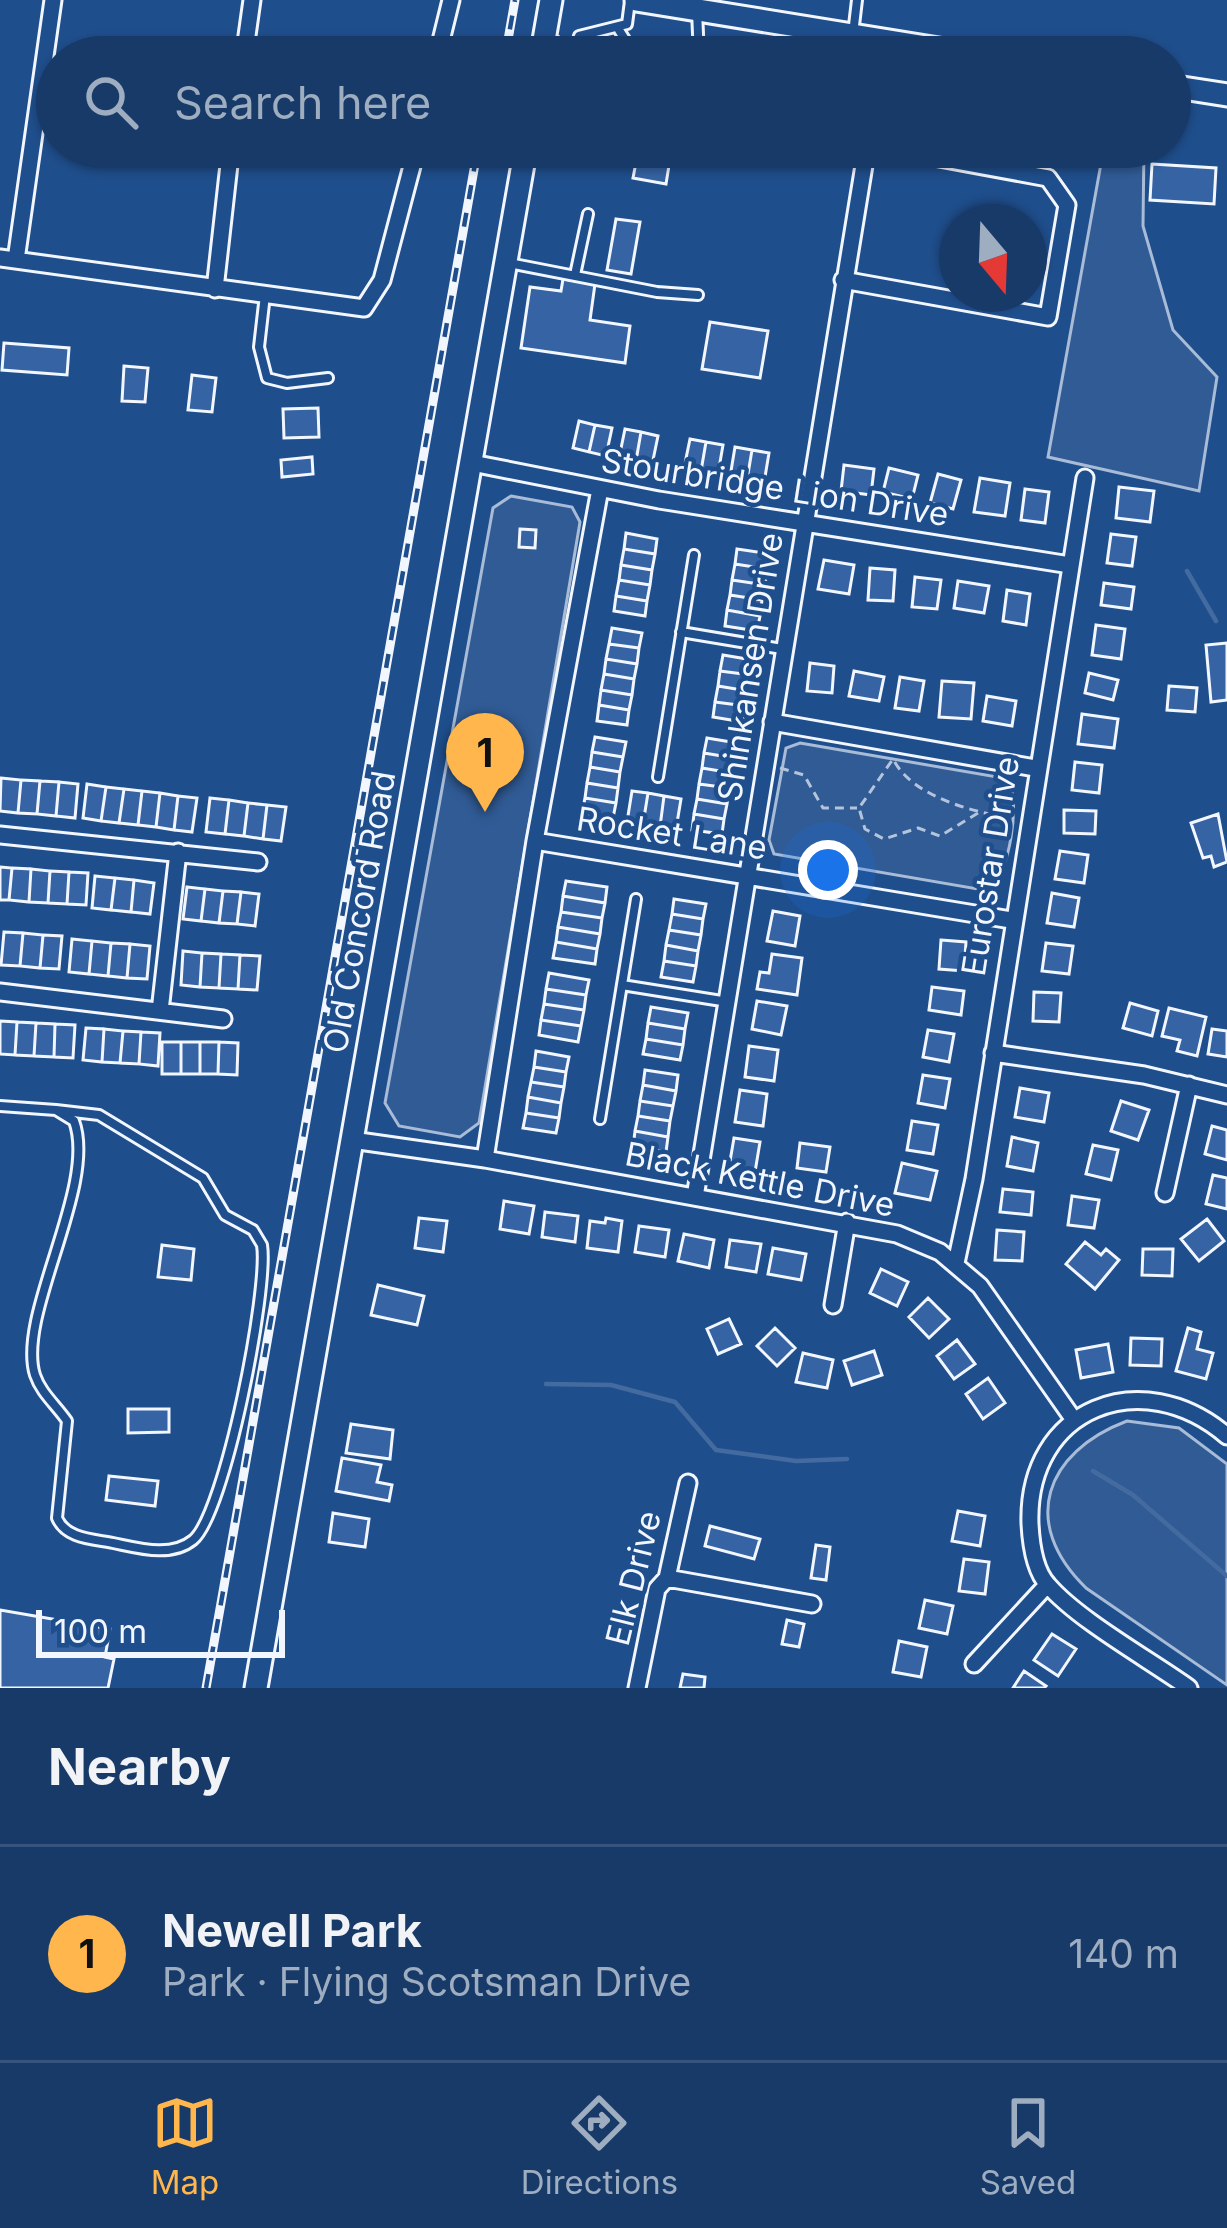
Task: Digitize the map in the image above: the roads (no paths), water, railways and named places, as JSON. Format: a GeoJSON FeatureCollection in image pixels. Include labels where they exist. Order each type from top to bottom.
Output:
{"type":"FeatureCollection","features":[{"type":"Feature","properties":{"kind":"street"},"geometry":{"type":"LineString","coordinates":[[47,36],[53,0]]}},
{"type":"Feature","properties":{"kind":"street"},"geometry":{"type":"LineString","coordinates":[[247,36],[252,0]]}},
{"type":"Feature","properties":{"kind":"street"},"geometry":{"type":"LineString","coordinates":[[544,36],[551,0]]}},
{"type":"Feature","properties":{"kind":"street"},"geometry":{"type":"LineString","coordinates":[[633,0],[852,35]]}},
{"type":"Feature","properties":{"kind":"street"},"geometry":{"type":"LineString","coordinates":[[440,36],[446,1]]}},
{"type":"Feature","properties":{"kind":"street"},"geometry":{"type":"LineString","coordinates":[[1191,89],[1227,95]]}},
{"type":"Feature","properties":{"kind":"street"},"geometry":{"type":"LineString","coordinates":[[36,98],[8,259],[364,308],[382,280],[411,168]]}},
{"type":"Feature","properties":{"kind":"street"},"geometry":{"type":"LineString","coordinates":[[214,289],[228,168]]}},
{"type":"Feature","properties":{"kind":"street","name":"Old Concord Road"},"geometry":{"type":"LineString","coordinates":[[256,1688],[523,168]]}},
{"type":"Feature","properties":{"kind":"street","name":"Shinkansen Drive"},"geometry":{"type":"LineString","coordinates":[[695,1196],[863,168]]}},
{"type":"Feature","properties":{"kind":"street"},"geometry":{"type":"LineString","coordinates":[[843,280],[1048,317],[1067,205],[1048,178],[994,168]]}},
{"type":"Feature","properties":{"kind":"street","name":"Stourbridge Lion Drive"},"geometry":{"type":"LineString","coordinates":[[472,463],[600,489],[1070,565]]}},
{"type":"Feature","properties":{"kind":"street","name":"Eurostar Drive"},"geometry":{"type":"LineString","coordinates":[[956,1263],[1084,478]]}},
{"type":"Feature","properties":{"kind":"street"},"geometry":{"type":"LineString","coordinates":[[485,1159],[535,841],[600,489]]}},
{"type":"Feature","properties":{"kind":"street"},"geometry":{"type":"LineString","coordinates":[[772,722],[1035,768]]}},
{"type":"Feature","properties":{"kind":"street"},"geometry":{"type":"LineString","coordinates":[[0,835],[258,862]]}},
{"type":"Feature","properties":{"kind":"street","name":"Rocket Lane"},"geometry":{"type":"LineString","coordinates":[[535,841],[1011,920]]}},
{"type":"Feature","properties":{"kind":"street"},"geometry":{"type":"LineString","coordinates":[[160,1011],[178,853]]}},
{"type":"Feature","properties":{"kind":"street"},"geometry":{"type":"LineString","coordinates":[[0,992],[223,1019]]}},
{"type":"Feature","properties":{"kind":"street"},"geometry":{"type":"LineString","coordinates":[[993,1053],[1227,1095]]}},
{"type":"Feature","properties":{"kind":"street"},"geometry":{"type":"LineString","coordinates":[[1165,1193],[1189,1085]]}},
{"type":"Feature","properties":{"kind":"street","name":"Black Kettle Drive"},"geometry":{"type":"LineString","coordinates":[[352,1140],[485,1159],[897,1234],[956,1263],[980,1286],[1074,1420]]}},
{"type":"Feature","properties":{"kind":"street"},"geometry":{"type":"LineString","coordinates":[[833,1305],[847,1222]]}},
{"type":"Feature","properties":{"kind":"street"},"geometry":{"type":"LineString","coordinates":[[1189,1688],[1047,1585],[1031,1540],[1032,1487],[1053,1442],[1074,1420],[1119,1401],[1145,1398],[1175,1403],[1227,1436]]}},
{"type":"Feature","properties":{"kind":"street","name":"Elk Drive"},"geometry":{"type":"LineString","coordinates":[[638,1688],[657,1588],[667,1578],[688,1483]]}},
{"type":"Feature","properties":{"kind":"street"},"geometry":{"type":"LineString","coordinates":[[667,1578],[812,1604]]}},
{"type":"Feature","properties":{"kind":"street"},"geometry":{"type":"LineString","coordinates":[[974,1664],[1047,1585]]}},
{"type":"Feature","properties":{"kind":"lane"},"geometry":{"type":"LineString","coordinates":[[579,36],[619,30],[627,24],[633,0]]}},
{"type":"Feature","properties":{"kind":"lane"},"geometry":{"type":"LineString","coordinates":[[852,35],[857,0]]}},
{"type":"Feature","properties":{"kind":"lane"},"geometry":{"type":"LineString","coordinates":[[697,11],[698,36]]}},
{"type":"Feature","properties":{"kind":"lane"},"geometry":{"type":"LineString","coordinates":[[619,30],[621,36]]}},
{"type":"Feature","properties":{"kind":"lane"},"geometry":{"type":"LineString","coordinates":[[545,33],[549,36]]}},
{"type":"Feature","properties":{"kind":"lane"},"geometry":{"type":"LineString","coordinates":[[575,275],[588,214]]}},
{"type":"Feature","properties":{"kind":"lane"},"geometry":{"type":"LineString","coordinates":[[507,262],[698,295]]}},
{"type":"Feature","properties":{"kind":"lane"},"geometry":{"type":"LineString","coordinates":[[269,296],[259,347],[267,378],[287,382],[328,377]]}},
{"type":"Feature","properties":{"kind":"lane"},"geometry":{"type":"LineString","coordinates":[[658,778],[694,555]]}},
{"type":"Feature","properties":{"kind":"lane"},"geometry":{"type":"LineString","coordinates":[[681,632],[784,649]]}},
{"type":"Feature","properties":{"kind":"lane"},"geometry":{"type":"LineString","coordinates":[[600,1119],[636,899]]}},
{"type":"Feature","properties":{"kind":"lane"},"geometry":{"type":"LineString","coordinates":[[622,985],[729,1002]]}},
{"type":"Feature","properties":{"kind":"lane"},"geometry":{"type":"LineString","coordinates":[[0,1106],[56,1110],[99,1114],[203,1178],[225,1215],[253,1230],[262,1245],[228,1462],[201,1533],[179,1549],[138,1548],[71,1534],[57,1518],[67,1421],[37,1379],[32,1340],[56,1264],[80,1142],[74,1121],[56,1110]]}},
{"type":"Feature","properties":{"kind":"waterway"},"geometry":{"type":"LineString","coordinates":[[1187,571],[1216,621]]}},
{"type":"Feature","properties":{"kind":"waterway"},"geometry":{"type":"LineString","coordinates":[[546,1384],[611,1385],[675,1402],[716,1450],[796,1461],[847,1459]]}},
{"type":"Feature","properties":{"kind":"waterway"},"geometry":{"type":"LineString","coordinates":[[1093,1471],[1133,1495],[1227,1576]]}},
{"type":"Feature","properties":{"kind":"railway"},"geometry":{"type":"LineString","coordinates":[[509,36],[515,0]]}},
{"type":"Feature","properties":{"kind":"railway"},"geometry":{"type":"LineString","coordinates":[[206,1688],[474,168]]}},
{"type":"Feature","properties":{"kind":"place","name":"Newell Park"},"geometry":{"type":"Point","coordinates":[485,812]}}]}
